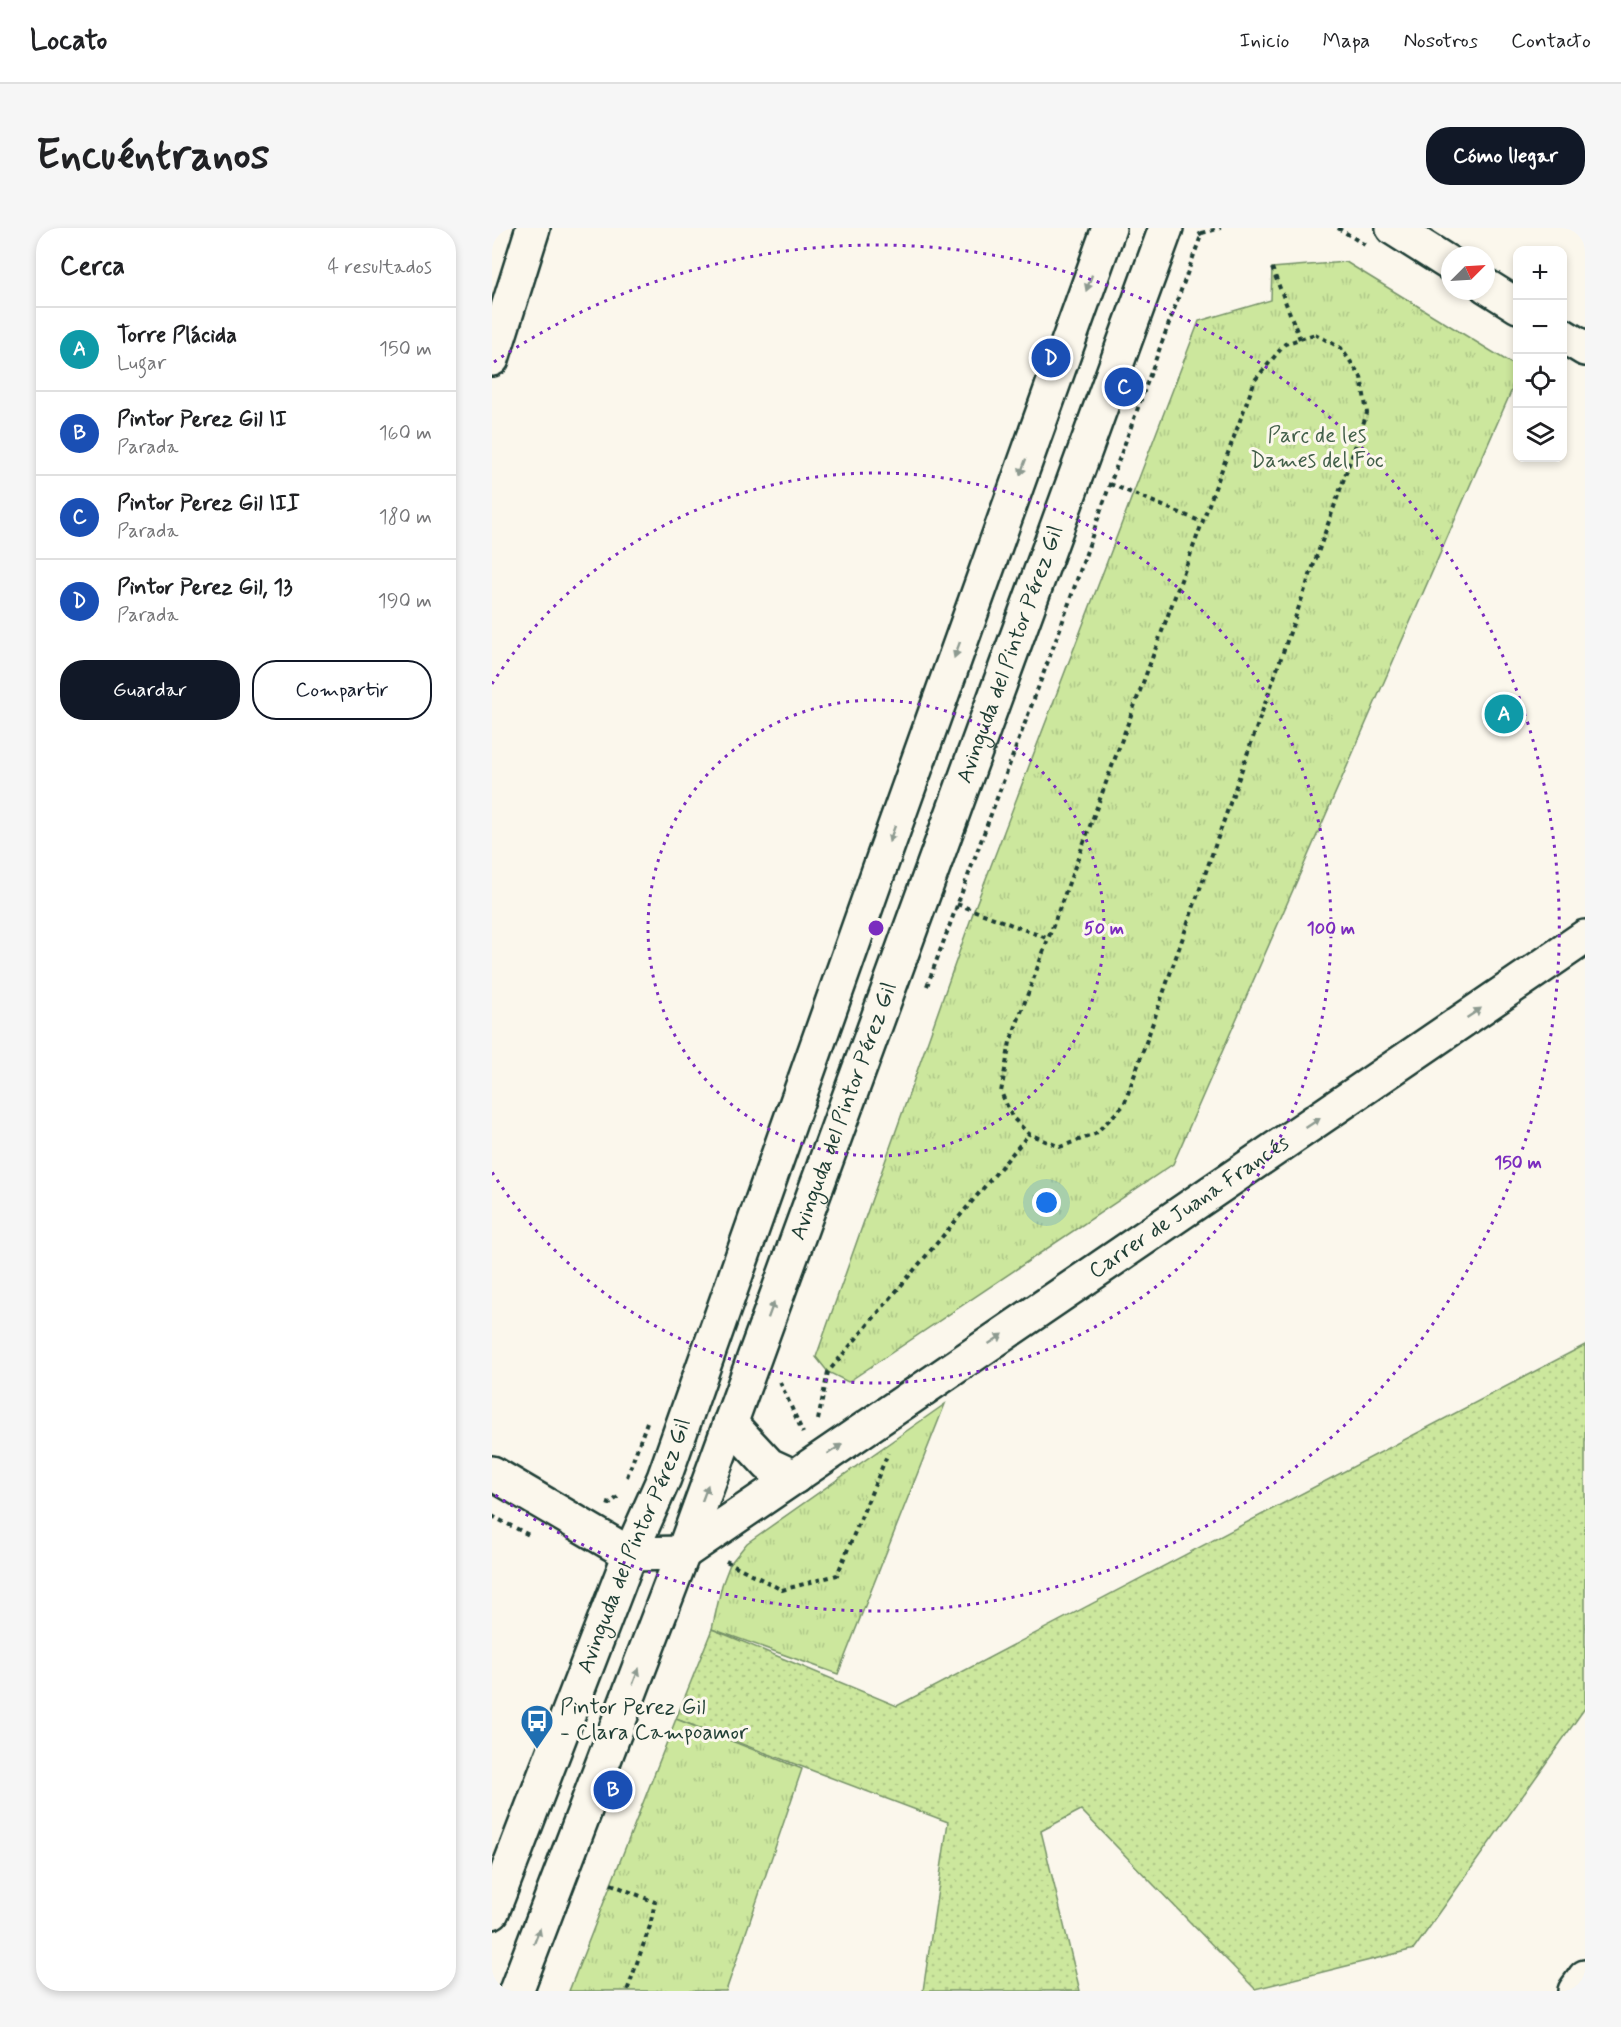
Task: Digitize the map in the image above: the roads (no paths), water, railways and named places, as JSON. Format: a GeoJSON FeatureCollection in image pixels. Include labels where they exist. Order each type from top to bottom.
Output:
{"type":"FeatureCollection","features":[{"type":"Feature","properties":{"kind":"main road"},"geometry":{"type":"LineString","coordinates":[[492,359],[533,228]]}},
{"type":"Feature","properties":{"kind":"main road","name":"Avinguda del Pintor Pérez Gil"},"geometry":{"type":"LineString","coordinates":[[492,1912],[630,1554],[664,1478],[1109,228]]}},
{"type":"Feature","properties":{"kind":"main road"},"geometry":{"type":"LineString","coordinates":[[1393,228],[1441,258]]}},
{"type":"Feature","properties":{"kind":"main road","name":"Avinguda del Pintor Pérez Gil"},"geometry":{"type":"LineString","coordinates":[[516,1991],[1179,233]]}},
{"type":"Feature","properties":{"kind":"main road"},"geometry":{"type":"LineString","coordinates":[[1495,292],[1513,303]]}},
{"type":"Feature","properties":{"kind":"main road"},"geometry":{"type":"LineString","coordinates":[[1567,338],[1585,349]]}},
{"type":"Feature","properties":{"kind":"main road","name":"Carrer de Juana Francés"},"geometry":{"type":"LineString","coordinates":[[683,1553],[1585,937]]}},
{"type":"Feature","properties":{"kind":"main road"},"geometry":{"type":"LineString","coordinates":[[730,1424],[769,1465],[795,1477]]}},
{"type":"Feature","properties":{"kind":"main road"},"geometry":{"type":"LineString","coordinates":[[492,1473],[630,1554],[683,1553]]}},
{"type":"Feature","properties":{"kind":"main road"},"geometry":{"type":"LineString","coordinates":[[1575,1991],[1585,1977]]}},
{"type":"Feature","properties":{"kind":"place","name":"Pintor Perez Gil, 13"},"geometry":{"type":"Point","coordinates":[1051,358]}},
{"type":"Feature","properties":{"kind":"place","name":"Pintor Perez Gil III"},"geometry":{"type":"Point","coordinates":[1124,387]}},
{"type":"Feature","properties":{"kind":"place","name":"Torre Plácida"},"geometry":{"type":"Point","coordinates":[1504,714]}},
{"type":"Feature","properties":{"kind":"place","name":"Pintor Perez Gil - Clara Campoamor"},"geometry":{"type":"Point","coordinates":[537,1750]}},
{"type":"Feature","properties":{"kind":"place","name":"Pintor Perez Gil II"},"geometry":{"type":"Point","coordinates":[613,1790]}},
{"type":"Feature","properties":{"kind":"park label","name":"Parc de les Dames del Foc"},"geometry":{"type":"Point","coordinates":[1317,448]}}]}
